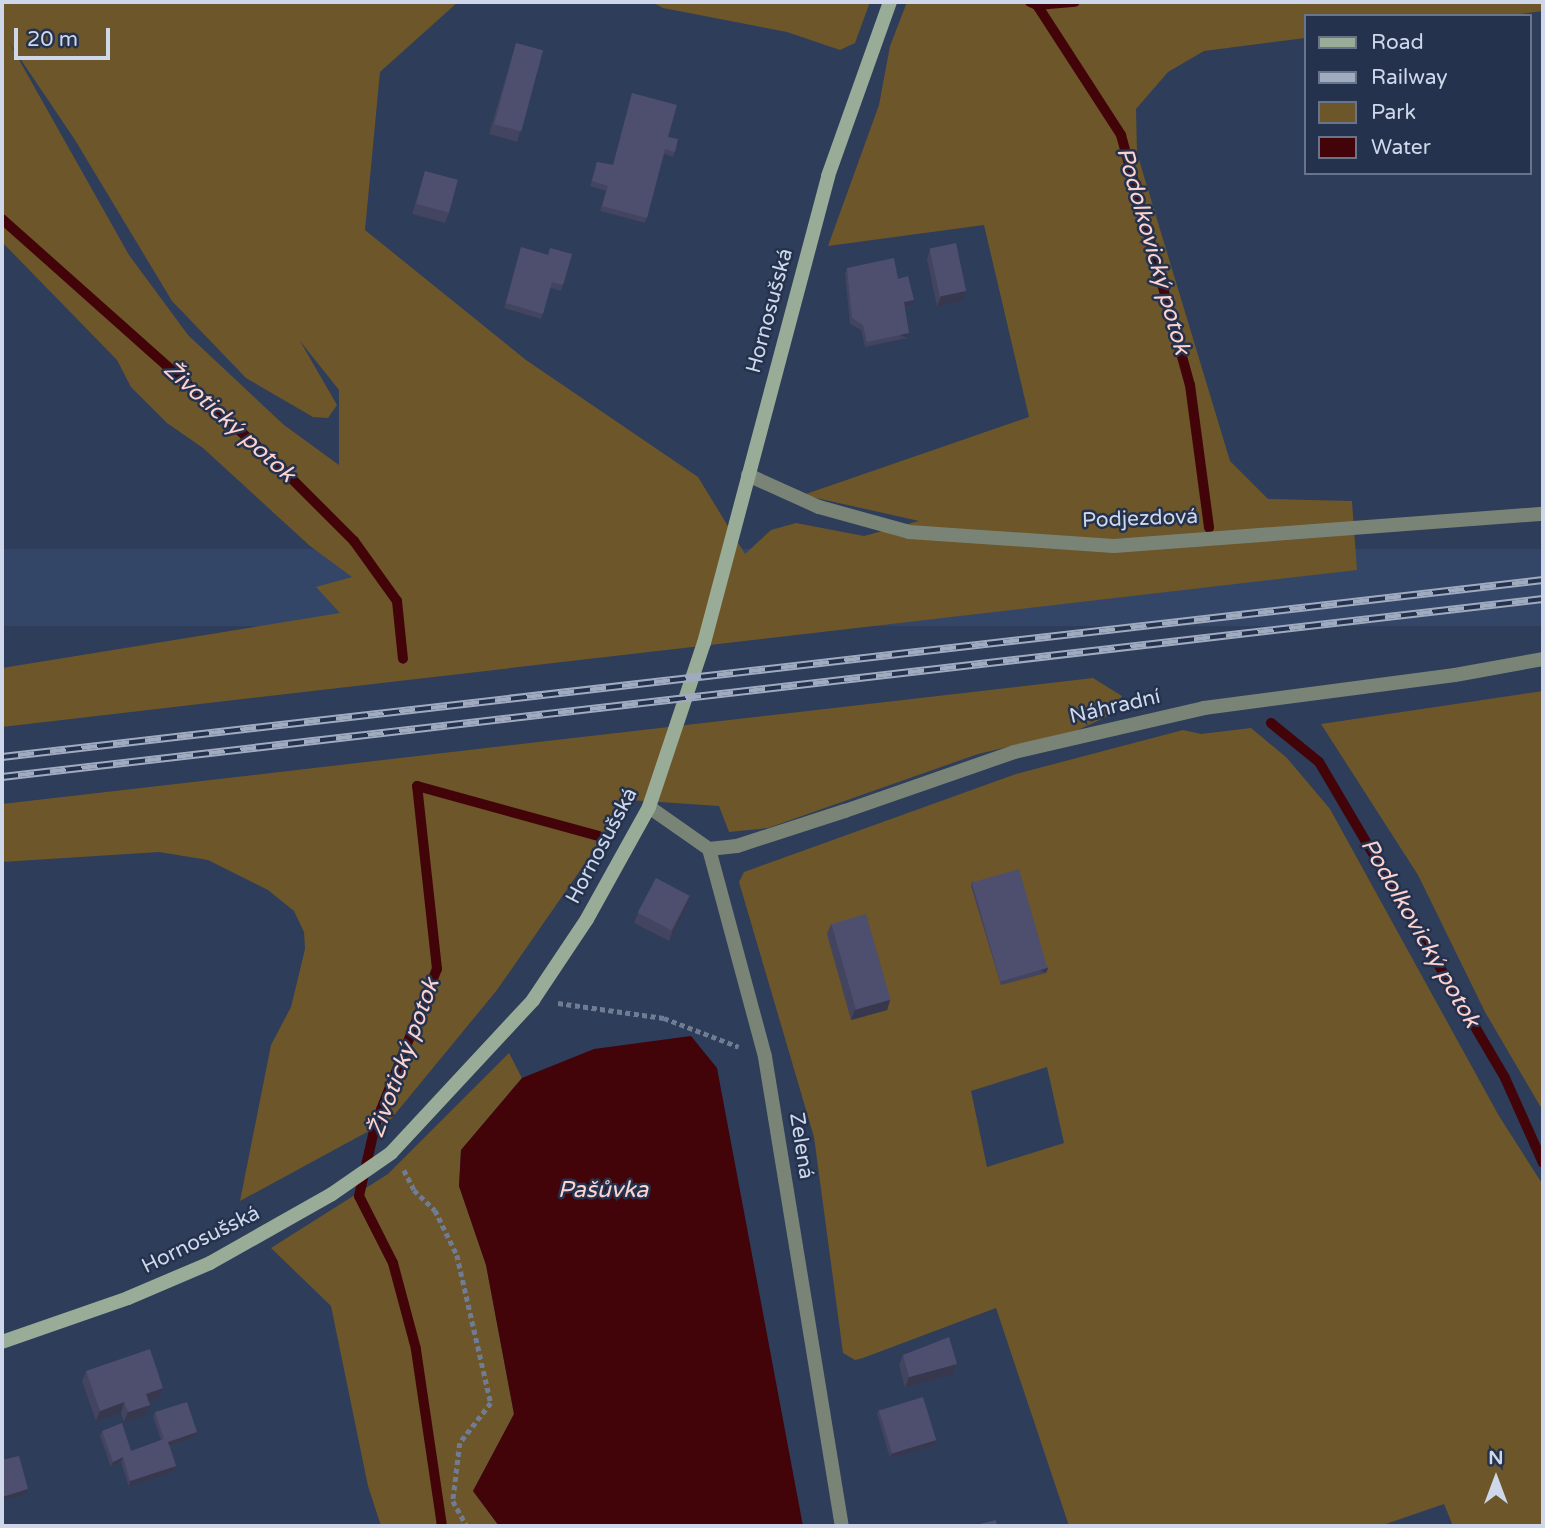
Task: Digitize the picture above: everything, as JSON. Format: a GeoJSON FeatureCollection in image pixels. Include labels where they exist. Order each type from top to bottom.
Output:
{"type":"FeatureCollection","features":[{"type":"Feature","properties":{"kind":"street","name":"Hornosušská"},"geometry":{"type":"LineString","coordinates":[[2,1342],[128,1298],[211,1263],[332,1194],[392,1152],[533,1000],[587,919],[649,807],[704,643],[828,176],[890,2]]}},
{"type":"Feature","properties":{"kind":"street","name":"Podjezdová"},"geometry":{"type":"LineString","coordinates":[[748,474],[819,507],[909,532],[1114,546],[1543,514]]}},
{"type":"Feature","properties":{"kind":"street","name":"Náhradní"},"geometry":{"type":"LineString","coordinates":[[709,849],[737,845],[833,815],[1014,752],[1204,708],[1455,676],[1543,659]]}},
{"type":"Feature","properties":{"kind":"street"},"geometry":{"type":"LineString","coordinates":[[649,807],[709,849]]}},
{"type":"Feature","properties":{"kind":"street","name":"Zelená"},"geometry":{"type":"LineString","coordinates":[[709,849],[765,1056],[842,1526]]}},
{"type":"Feature","properties":{"kind":"path"},"geometry":{"type":"LineString","coordinates":[[533,1000],[664,1018],[765,1056]]}},
{"type":"Feature","properties":{"kind":"path"},"geometry":{"type":"LineString","coordinates":[[392,1152],[414,1190],[435,1210],[457,1255],[491,1402],[460,1443],[453,1501],[467,1526]]}},
{"type":"Feature","properties":{"kind":"shaded area"},"geometry":{"type":"Polygon","coordinates":[[[2,549],[1543,549],[1543,626],[2,626],[2,549]]]}},
{"type":"Feature","properties":{"kind":"green space"},"geometry":{"type":"Polygon","coordinates":[[[2,2],[458,2],[380,72],[365,230],[526,360],[698,477],[745,554],[771,530],[796,523],[864,536],[919,521],[803,495],[1029,417],[984,225],[828,246],[879,105],[890,46],[907,2],[1543,2],[1543,11],[1520,14],[1304,14],[1304,38],[1204,51],[1168,72],[1136,109],[1137,153],[1230,461],[1268,499],[1352,501],[1357,570],[2,727],[2,668],[340,613],[316,587],[352,577],[310,546],[203,448],[167,423],[131,387],[117,360],[2,242],[2,2]],[[9,42],[129,255],[188,335],[284,425],[339,465],[339,390],[300,341],[337,405],[328,418],[313,417],[246,378],[172,301],[75,140],[9,42]]]}},
{"type":"Feature","properties":{"kind":"green space"},"geometry":{"type":"Polygon","coordinates":[[[652,2],[870,2],[855,43],[840,50],[787,32],[663,8],[652,2]]]}},
{"type":"Feature","properties":{"kind":"green space"},"geometry":{"type":"Polygon","coordinates":[[[1093,678],[1122,696],[1110,715],[1076,731],[978,754],[768,828],[729,832],[719,806],[629,800],[497,990],[391,1119],[240,1201],[271,1045],[291,1007],[305,949],[304,932],[294,911],[268,890],[208,860],[159,852],[2,862],[2,804],[1093,678]]]}},
{"type":"Feature","properties":{"kind":"green space"},"geometry":{"type":"Polygon","coordinates":[[[1543,691],[1543,1111],[1485,1012],[1418,875],[1321,724],[1543,691]]]}},
{"type":"Feature","properties":{"kind":"green space"},"geometry":{"type":"Polygon","coordinates":[[[1251,728],[1287,758],[1330,809],[1499,1116],[1543,1185],[1543,1526],[1453,1526],[1444,1504],[1380,1526],[1069,1526],[996,1308],[863,1358],[855,1360],[843,1353],[814,1137],[739,882],[744,872],[1016,774],[1183,730],[1201,734],[1251,728]],[[1047,1067],[971,1091],[987,1167],[1064,1143],[1047,1067]]]}},
{"type":"Feature","properties":{"kind":"green space"},"geometry":{"type":"Polygon","coordinates":[[[509,1053],[522,1078],[461,1150],[459,1186],[486,1265],[514,1414],[473,1491],[499,1526],[381,1526],[368,1486],[331,1306],[271,1248],[388,1174],[509,1053]]]}},
{"type":"Feature","properties":{"kind":"water","name":"Pašůvka"},"geometry":{"type":"Polygon","coordinates":[[[691,1036],[717,1068],[803,1526],[499,1526],[473,1491],[514,1414],[486,1265],[459,1186],[461,1150],[522,1078],[594,1049],[691,1036]]]}},
{"type":"Feature","properties":{"kind":"building"},"geometry":{"type":"Polygon","coordinates":[[[516,43],[543,50],[521,131],[494,124],[516,43]]]}},
{"type":"Feature","properties":{"kind":"building"},"geometry":{"type":"Polygon","coordinates":[[[632,93],[677,105],[668,137],[678,139],[675,152],[665,149],[647,218],[602,206],[608,186],[592,181],[597,162],[613,165],[632,93]]]}},
{"type":"Feature","properties":{"kind":"building"},"geometry":{"type":"Polygon","coordinates":[[[425,171],[458,180],[449,213],[416,204],[425,171]]]}},
{"type":"Feature","properties":{"kind":"building"},"geometry":{"type":"Polygon","coordinates":[[[956,243],[966,291],[940,297],[930,249],[956,243]]]}},
{"type":"Feature","properties":{"kind":"building"},"geometry":{"type":"Polygon","coordinates":[[[521,247],[548,255],[550,248],[572,254],[563,285],[552,282],[543,314],[506,303],[521,247]]]}},
{"type":"Feature","properties":{"kind":"building"},"geometry":{"type":"Polygon","coordinates":[[[894,258],[898,279],[908,276],[914,300],[904,302],[909,333],[867,342],[863,325],[852,318],[847,268],[894,258]]]}},
{"type":"Feature","properties":{"kind":"building"},"geometry":{"type":"Polygon","coordinates":[[[1019,869],[1047,968],[1000,982],[972,883],[1019,869]]]}},
{"type":"Feature","properties":{"kind":"building"},"geometry":{"type":"Polygon","coordinates":[[[656,878],[690,896],[671,930],[638,912],[656,878]]]}},
{"type":"Feature","properties":{"kind":"building"},"geometry":{"type":"Polygon","coordinates":[[[866,914],[891,1000],[856,1009],[831,924],[866,914]]]}},
{"type":"Feature","properties":{"kind":"building"},"geometry":{"type":"Polygon","coordinates":[[[949,1337],[957,1364],[909,1377],[903,1355],[949,1337]]]}},
{"type":"Feature","properties":{"kind":"building"},"geometry":{"type":"Polygon","coordinates":[[[150,1349],[163,1388],[146,1394],[150,1405],[128,1412],[124,1402],[100,1411],[86,1371],[150,1349]]]}},
{"type":"Feature","properties":{"kind":"building"},"geometry":{"type":"Polygon","coordinates":[[[923,1397],[936,1440],[892,1453],[879,1410],[923,1397]]]}},
{"type":"Feature","properties":{"kind":"building"},"geometry":{"type":"Polygon","coordinates":[[[187,1402],[197,1432],[168,1442],[176,1466],[130,1481],[123,1457],[113,1462],[102,1431],[122,1423],[131,1451],[164,1439],[155,1412],[187,1402]]]}},
{"type":"Feature","properties":{"kind":"building"},"geometry":{"type":"Polygon","coordinates":[[[19,1456],[28,1489],[2,1497],[2,1460],[19,1456]]]}},
{"type":"Feature","properties":{"kind":"building"},"geometry":{"type":"Polygon","coordinates":[[[996,1520],[997,1526],[972,1526],[996,1520]]]}},
{"type":"Feature","properties":{"kind":"waterway","name":"Podolkovický potok"},"geometry":{"type":"LineString","coordinates":[[1030,2],[1037,5],[1121,135],[1190,385],[1209,528]]}},
{"type":"Feature","properties":{"kind":"waterway"},"geometry":{"type":"LineString","coordinates":[[1037,5],[1075,2]]}},
{"type":"Feature","properties":{"kind":"waterway","name":"Životický potok"},"geometry":{"type":"LineString","coordinates":[[2,219],[275,462],[354,541],[397,601],[403,659]]}},
{"type":"Feature","properties":{"kind":"waterway","name":"Podolkovický potok"},"geometry":{"type":"LineString","coordinates":[[1271,723],[1319,762],[1505,1078],[1543,1163]]}},
{"type":"Feature","properties":{"kind":"waterway","name":"Životický potok"},"geometry":{"type":"LineString","coordinates":[[442,1526],[416,1349],[393,1263],[359,1196],[376,1122],[437,969],[417,786],[598,836]]}},
{"type":"Feature","properties":{"kind":"railway"},"geometry":{"type":"LineString","coordinates":[[2,757],[1543,580]]}},
{"type":"Feature","properties":{"kind":"railway"},"geometry":{"type":"LineString","coordinates":[[2,777],[1543,599]]}}]}
